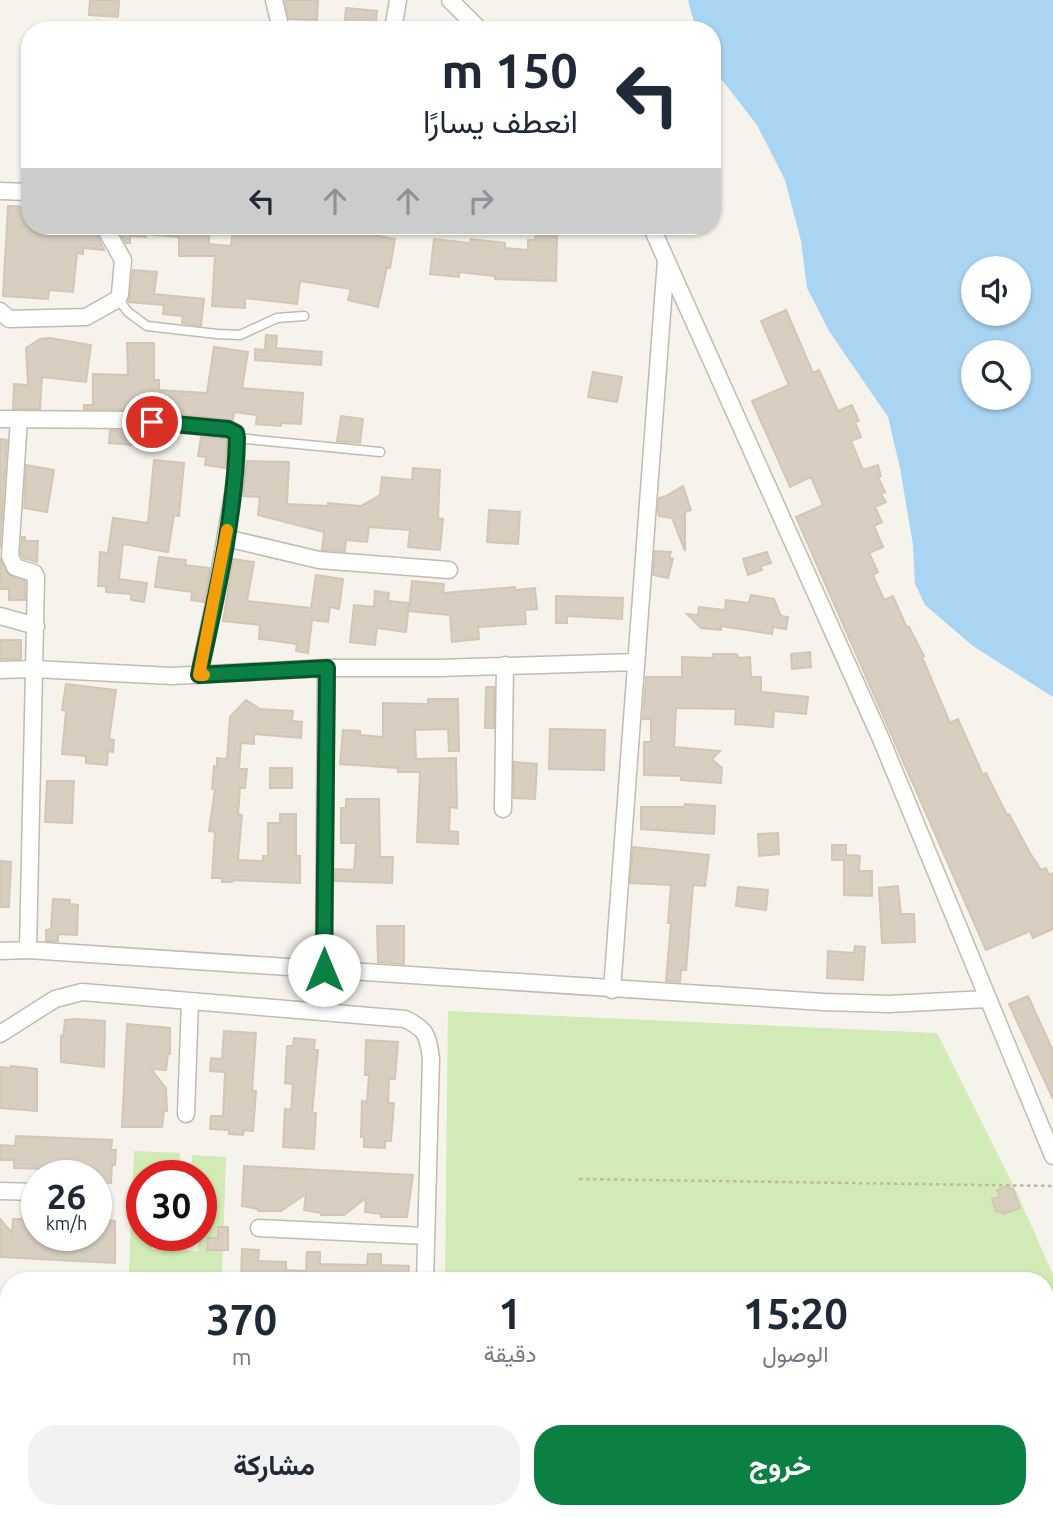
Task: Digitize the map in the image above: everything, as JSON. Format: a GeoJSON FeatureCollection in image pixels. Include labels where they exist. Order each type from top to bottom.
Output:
{"type":"FeatureCollection","features":[{"type":"Feature","properties":{"kind":"street"},"geometry":{"type":"LineString","coordinates":[[274,0],[279,21]]}},
{"type":"Feature","properties":{"kind":"street"},"geometry":{"type":"LineString","coordinates":[[394,21],[398,0]]}},
{"type":"Feature","properties":{"kind":"street"},"geometry":{"type":"LineString","coordinates":[[455,1],[472,21]]}},
{"type":"Feature","properties":{"kind":"street"},"geometry":{"type":"LineString","coordinates":[[0,191],[21,192]]}},
{"type":"Feature","properties":{"kind":"street"},"geometry":{"type":"LineString","coordinates":[[0,311],[9,319],[86,317],[118,299],[123,260],[109,235]]}},
{"type":"Feature","properties":{"kind":"street"},"geometry":{"type":"LineString","coordinates":[[655,235],[881,739],[1053,1156]]}},
{"type":"Feature","properties":{"kind":"street"},"geometry":{"type":"LineString","coordinates":[[612,990],[666,257]]}},
{"type":"Feature","properties":{"kind":"street"},"geometry":{"type":"LineString","coordinates":[[0,419],[136,420],[228,429],[236,433],[236,476],[199,675]]}},
{"type":"Feature","properties":{"kind":"street"},"geometry":{"type":"LineString","coordinates":[[19,419],[10,556],[15,567],[34,573],[36,577],[28,950]]}},
{"type":"Feature","properties":{"kind":"street"},"geometry":{"type":"LineString","coordinates":[[226,538],[319,560],[449,570]]}},
{"type":"Feature","properties":{"kind":"street"},"geometry":{"type":"LineString","coordinates":[[0,616],[36,626]]}},
{"type":"Feature","properties":{"kind":"street"},"geometry":{"type":"LineString","coordinates":[[0,670],[34,669],[172,676],[327,668],[439,668],[636,662]]}},
{"type":"Feature","properties":{"kind":"street"},"geometry":{"type":"LineString","coordinates":[[503,809],[505,664]]}},
{"type":"Feature","properties":{"kind":"street"},"geometry":{"type":"LineString","coordinates":[[324,970],[327,668]]}},
{"type":"Feature","properties":{"kind":"street"},"geometry":{"type":"LineString","coordinates":[[0,951],[28,950],[612,990],[889,1004],[987,999]]}},
{"type":"Feature","properties":{"kind":"street"},"geometry":{"type":"LineString","coordinates":[[0,1034],[55,999],[82,992],[405,1019],[425,1032],[431,1058],[425,1272]]}},
{"type":"Feature","properties":{"kind":"street"},"geometry":{"type":"LineString","coordinates":[[186,1114],[190,1001]]}},
{"type":"Feature","properties":{"kind":"street"},"geometry":{"type":"LineString","coordinates":[[0,1191],[21,1192]]}},
{"type":"Feature","properties":{"kind":"street"},"geometry":{"type":"LineString","coordinates":[[259,1228],[426,1236]]}},
{"type":"Feature","properties":{"kind":"lane"},"geometry":{"type":"LineString","coordinates":[[118,299],[128,312],[147,326],[217,334],[240,335],[278,318],[304,316]]}},
{"type":"Feature","properties":{"kind":"lane"},"geometry":{"type":"LineString","coordinates":[[237,438],[380,452]]}},
{"type":"Feature","properties":{"kind":"path"},"geometry":{"type":"LineString","coordinates":[[579,1179],[1053,1186]]}},
{"type":"Feature","properties":{"kind":"green space"},"geometry":{"type":"Polygon","coordinates":[[[448,1011],[937,1033],[1017,1193],[1052,1272],[445,1272],[448,1011]]]}},
{"type":"Feature","properties":{"kind":"green space"},"geometry":{"type":"Polygon","coordinates":[[[134,1151],[180,1153],[180,1160],[134,1160],[134,1151]]]}},
{"type":"Feature","properties":{"kind":"green space"},"geometry":{"type":"Polygon","coordinates":[[[192,1155],[226,1157],[222,1272],[129,1272],[130,1251],[217,1251],[217,1160],[192,1160],[192,1155]]]}},
{"type":"Feature","properties":{"kind":"water"},"geometry":{"type":"Polygon","coordinates":[[[688,0],[1053,0],[1053,697],[973,646],[925,605],[915,584],[913,545],[888,417],[829,331],[807,288],[801,241],[785,180],[757,125],[721,79],[721,21],[694,21],[688,0]]]}},
{"type":"Feature","properties":{"kind":"building"},"geometry":{"type":"Polygon","coordinates":[[[90,0],[119,0],[118,17],[89,15],[90,0]]]}},
{"type":"Feature","properties":{"kind":"building"},"geometry":{"type":"Polygon","coordinates":[[[285,0],[318,0],[317,20],[289,19],[285,0]]]}},
{"type":"Feature","properties":{"kind":"building"},"geometry":{"type":"Polygon","coordinates":[[[346,8],[377,11],[376,21],[345,21],[346,8]]]}},
{"type":"Feature","properties":{"kind":"building"},"geometry":{"type":"Polygon","coordinates":[[[8,206],[21,207],[21,235],[97,235],[104,250],[83,248],[83,254],[77,253],[73,292],[49,290],[48,299],[3,296],[8,206]]]}},
{"type":"Feature","properties":{"kind":"building"},"geometry":{"type":"Polygon","coordinates":[[[121,235],[146,235],[130,236],[130,243],[126,243],[121,235]]]}},
{"type":"Feature","properties":{"kind":"building"},"geometry":{"type":"Polygon","coordinates":[[[157,235],[209,235],[209,244],[231,246],[232,235],[372,235],[395,239],[390,268],[387,267],[378,307],[348,300],[351,289],[300,281],[297,304],[245,298],[245,308],[212,306],[215,256],[179,256],[179,237],[157,235]]]}},
{"type":"Feature","properties":{"kind":"building"},"geometry":{"type":"Polygon","coordinates":[[[536,235],[557,235],[556,281],[495,279],[495,276],[459,272],[459,277],[430,274],[434,239],[470,243],[471,239],[505,243],[505,248],[528,250],[528,240],[535,240],[536,235]]]}},
{"type":"Feature","properties":{"kind":"building"},"geometry":{"type":"Polygon","coordinates":[[[133,270],[157,272],[154,294],[204,299],[201,326],[182,323],[183,316],[163,314],[164,305],[129,302],[133,270]]]}},
{"type":"Feature","properties":{"kind":"building"},"geometry":{"type":"Polygon","coordinates":[[[786,310],[813,373],[819,370],[838,411],[852,405],[859,421],[855,422],[861,437],[851,441],[863,470],[878,465],[881,476],[878,477],[885,492],[881,494],[886,502],[875,507],[882,522],[874,526],[883,547],[869,553],[878,572],[873,575],[884,600],[893,596],[907,628],[909,627],[924,656],[922,657],[950,723],[958,719],[983,775],[986,773],[1030,853],[1041,870],[1046,868],[1049,875],[1053,873],[1053,929],[1033,938],[1030,931],[986,950],[796,517],[823,505],[811,477],[790,487],[752,401],[789,385],[761,321],[786,310]]]}},
{"type":"Feature","properties":{"kind":"building"},"geometry":{"type":"Polygon","coordinates":[[[266,335],[277,336],[276,348],[322,352],[321,365],[255,360],[255,349],[265,350],[266,335]]]}},
{"type":"Feature","properties":{"kind":"building"},"geometry":{"type":"Polygon","coordinates":[[[50,338],[91,345],[86,382],[42,377],[40,409],[13,409],[14,384],[28,385],[26,348],[40,339],[50,338]]]}},
{"type":"Feature","properties":{"kind":"building"},"geometry":{"type":"Polygon","coordinates":[[[127,343],[154,343],[154,380],[159,380],[159,390],[207,393],[214,347],[248,352],[242,388],[303,393],[301,424],[256,424],[257,415],[234,412],[233,420],[137,410],[84,409],[84,405],[93,405],[93,374],[128,375],[127,343]]]}},
{"type":"Feature","properties":{"kind":"building"},"geometry":{"type":"Polygon","coordinates":[[[593,372],[622,377],[617,402],[588,397],[593,372]]]}},
{"type":"Feature","properties":{"kind":"building"},"geometry":{"type":"Polygon","coordinates":[[[341,416],[363,419],[360,443],[337,441],[341,416]]]}},
{"type":"Feature","properties":{"kind":"building"},"geometry":{"type":"Polygon","coordinates":[[[110,430],[160,435],[159,447],[109,443],[110,430]]]}},
{"type":"Feature","properties":{"kind":"building"},"geometry":{"type":"Polygon","coordinates":[[[201,437],[226,439],[226,468],[205,465],[206,457],[198,456],[201,437]]]}},
{"type":"Feature","properties":{"kind":"building"},"geometry":{"type":"Polygon","coordinates":[[[0,439],[7,440],[0,548],[0,439]]]}},
{"type":"Feature","properties":{"kind":"building"},"geometry":{"type":"Polygon","coordinates":[[[154,460],[184,463],[179,516],[174,515],[168,552],[123,544],[119,579],[147,583],[144,602],[131,600],[131,594],[106,592],[106,586],[98,586],[100,552],[108,553],[113,518],[148,523],[154,460]]]}},
{"type":"Feature","properties":{"kind":"building"},"geometry":{"type":"Polygon","coordinates":[[[247,461],[289,462],[287,504],[328,506],[328,503],[361,506],[380,495],[382,477],[412,480],[413,468],[440,470],[438,518],[443,519],[440,550],[408,547],[410,530],[369,527],[367,542],[346,540],[345,551],[322,550],[324,532],[258,515],[260,497],[243,496],[247,461]]]}},
{"type":"Feature","properties":{"kind":"building"},"geometry":{"type":"Polygon","coordinates":[[[26,465],[54,470],[47,512],[24,508],[26,465]]]}},
{"type":"Feature","properties":{"kind":"building"},"geometry":{"type":"Polygon","coordinates":[[[683,486],[691,510],[685,512],[685,551],[672,518],[659,516],[658,511],[659,498],[683,486]]]}},
{"type":"Feature","properties":{"kind":"building"},"geometry":{"type":"Polygon","coordinates":[[[489,510],[520,512],[518,544],[487,542],[489,510]]]}},
{"type":"Feature","properties":{"kind":"building"},"geometry":{"type":"Polygon","coordinates":[[[22,537],[25,537],[25,541],[38,541],[37,562],[23,558],[22,537]]]}},
{"type":"Feature","properties":{"kind":"building"},"geometry":{"type":"Polygon","coordinates":[[[655,551],[671,552],[669,557],[673,559],[668,578],[653,575],[655,551]]]}},
{"type":"Feature","properties":{"kind":"building"},"geometry":{"type":"Polygon","coordinates":[[[767,552],[771,563],[748,575],[743,559],[767,552]]]}},
{"type":"Feature","properties":{"kind":"building"},"geometry":{"type":"Polygon","coordinates":[[[159,557],[186,560],[185,565],[210,568],[204,602],[191,600],[192,592],[155,587],[159,557]]]}},
{"type":"Feature","properties":{"kind":"building"},"geometry":{"type":"Polygon","coordinates":[[[0,558],[8,574],[25,581],[25,600],[9,600],[9,589],[0,589],[0,558]]]}},
{"type":"Feature","properties":{"kind":"building"},"geometry":{"type":"Polygon","coordinates":[[[233,559],[254,562],[247,601],[311,608],[316,575],[343,579],[339,609],[330,607],[328,622],[312,620],[308,653],[296,651],[297,644],[259,639],[260,625],[223,621],[233,559]]]}},
{"type":"Feature","properties":{"kind":"building"},"geometry":{"type":"Polygon","coordinates":[[[412,581],[444,584],[443,593],[535,588],[537,609],[525,610],[526,624],[478,627],[479,639],[452,642],[450,615],[409,611],[412,581]]]}},
{"type":"Feature","properties":{"kind":"building"},"geometry":{"type":"Polygon","coordinates":[[[375,591],[389,593],[388,601],[409,603],[406,632],[377,628],[375,645],[350,642],[354,605],[374,607],[375,591]]]}},
{"type":"Feature","properties":{"kind":"building"},"geometry":{"type":"Polygon","coordinates":[[[751,595],[774,599],[781,616],[788,617],[786,629],[773,627],[772,634],[721,626],[721,630],[701,628],[687,614],[698,615],[699,607],[725,610],[726,600],[749,603],[751,595]]]}},
{"type":"Feature","properties":{"kind":"building"},"geometry":{"type":"Polygon","coordinates":[[[556,596],[623,598],[622,619],[567,616],[567,623],[556,623],[556,596]]]}},
{"type":"Feature","properties":{"kind":"building"},"geometry":{"type":"Polygon","coordinates":[[[0,640],[21,640],[21,659],[0,659],[0,640]]]}},
{"type":"Feature","properties":{"kind":"building"},"geometry":{"type":"Polygon","coordinates":[[[810,652],[811,667],[792,669],[791,654],[810,652]]]}},
{"type":"Feature","properties":{"kind":"building"},"geometry":{"type":"Polygon","coordinates":[[[713,654],[750,657],[751,677],[761,677],[761,692],[808,697],[806,714],[774,711],[773,727],[735,724],[736,709],[676,708],[674,747],[720,751],[712,759],[722,768],[721,783],[681,780],[681,776],[644,775],[644,742],[651,742],[651,719],[643,719],[646,677],[682,677],[682,657],[713,658],[713,654]]]}},
{"type":"Feature","properties":{"kind":"building"},"geometry":{"type":"Polygon","coordinates":[[[66,684],[116,690],[109,739],[114,740],[113,752],[108,751],[107,765],[86,763],[86,756],[62,754],[66,711],[62,710],[66,684]]]}},
{"type":"Feature","properties":{"kind":"building"},"geometry":{"type":"Polygon","coordinates":[[[486,687],[494,687],[494,728],[485,728],[486,687]]]}},
{"type":"Feature","properties":{"kind":"building"},"geometry":{"type":"Polygon","coordinates":[[[428,699],[458,699],[459,751],[449,751],[448,729],[415,730],[416,759],[456,758],[457,808],[450,807],[449,831],[458,832],[458,844],[417,842],[420,772],[398,772],[398,768],[340,764],[343,730],[383,737],[383,703],[428,704],[428,699]]]}},
{"type":"Feature","properties":{"kind":"building"},"geometry":{"type":"Polygon","coordinates":[[[246,700],[260,709],[293,711],[292,721],[302,722],[301,738],[254,734],[254,744],[241,743],[239,769],[247,769],[245,788],[240,788],[238,814],[242,815],[238,860],[263,861],[263,856],[268,856],[268,823],[280,823],[280,814],[296,814],[296,856],[300,856],[300,883],[233,880],[222,882],[222,878],[212,878],[215,832],[209,831],[215,789],[212,789],[214,766],[217,767],[217,758],[227,759],[230,717],[246,700]]]}},
{"type":"Feature","properties":{"kind":"building"},"geometry":{"type":"Polygon","coordinates":[[[550,729],[605,730],[604,770],[549,769],[550,729]]]}},
{"type":"Feature","properties":{"kind":"building"},"geometry":{"type":"Polygon","coordinates":[[[514,762],[537,764],[535,799],[514,798],[514,762]]]}},
{"type":"Feature","properties":{"kind":"building"},"geometry":{"type":"Polygon","coordinates":[[[270,768],[292,768],[292,788],[270,788],[270,768]]]}},
{"type":"Feature","properties":{"kind":"building"},"geometry":{"type":"Polygon","coordinates":[[[47,781],[74,781],[72,823],[45,822],[47,781]]]}},
{"type":"Feature","properties":{"kind":"building"},"geometry":{"type":"Polygon","coordinates":[[[346,799],[379,799],[380,857],[393,857],[392,883],[335,881],[335,869],[354,870],[356,843],[341,843],[341,808],[346,808],[346,799]]]}},
{"type":"Feature","properties":{"kind":"building"},"geometry":{"type":"Polygon","coordinates":[[[685,804],[715,806],[714,834],[641,829],[641,807],[684,807],[685,804]]]}},
{"type":"Feature","properties":{"kind":"building"},"geometry":{"type":"Polygon","coordinates":[[[778,833],[779,854],[759,856],[758,834],[778,833]]]}},
{"type":"Feature","properties":{"kind":"building"},"geometry":{"type":"Polygon","coordinates":[[[832,845],[846,845],[846,855],[860,856],[859,871],[872,871],[872,896],[844,895],[844,860],[832,860],[832,845]]]}},
{"type":"Feature","properties":{"kind":"building"},"geometry":{"type":"Polygon","coordinates":[[[633,847],[709,855],[705,886],[693,885],[686,970],[681,970],[680,982],[666,981],[671,885],[630,883],[633,847]]]}},
{"type":"Feature","properties":{"kind":"building"},"geometry":{"type":"Polygon","coordinates":[[[0,861],[11,862],[9,907],[0,907],[0,861]]]}},
{"type":"Feature","properties":{"kind":"building"},"geometry":{"type":"Polygon","coordinates":[[[898,886],[901,914],[914,914],[915,942],[882,943],[879,888],[898,886]]]}},
{"type":"Feature","properties":{"kind":"building"},"geometry":{"type":"Polygon","coordinates":[[[738,887],[768,890],[766,910],[736,906],[738,887]]]}},
{"type":"Feature","properties":{"kind":"building"},"geometry":{"type":"Polygon","coordinates":[[[53,899],[70,900],[69,904],[78,905],[77,935],[58,934],[58,941],[46,941],[46,930],[51,929],[53,899]]]}},
{"type":"Feature","properties":{"kind":"building"},"geometry":{"type":"Polygon","coordinates":[[[377,926],[404,926],[404,964],[378,962],[377,926]]]}},
{"type":"Feature","properties":{"kind":"building"},"geometry":{"type":"Polygon","coordinates":[[[855,946],[865,947],[863,980],[827,978],[828,951],[854,953],[855,946]]]}},
{"type":"Feature","properties":{"kind":"building"},"geometry":{"type":"Polygon","coordinates":[[[1028,996],[1053,1051],[1053,1099],[1009,1004],[1028,996]]]}},
{"type":"Feature","properties":{"kind":"building"},"geometry":{"type":"Polygon","coordinates":[[[65,1020],[105,1021],[104,1067],[61,1062],[61,1036],[63,1037],[65,1020]]]}},
{"type":"Feature","properties":{"kind":"building"},"geometry":{"type":"Polygon","coordinates":[[[127,1024],[170,1028],[170,1054],[166,1070],[151,1069],[166,1088],[167,1111],[164,1111],[162,1127],[122,1127],[127,1024]]]}},
{"type":"Feature","properties":{"kind":"building"},"geometry":{"type":"Polygon","coordinates":[[[224,1031],[256,1033],[252,1091],[256,1091],[253,1131],[244,1130],[243,1135],[229,1134],[229,1130],[210,1129],[211,1116],[223,1116],[225,1072],[210,1071],[211,1058],[222,1059],[224,1031]]]}},
{"type":"Feature","properties":{"kind":"building"},"geometry":{"type":"Polygon","coordinates":[[[294,1038],[315,1040],[314,1050],[318,1050],[312,1113],[316,1113],[314,1149],[283,1147],[285,1109],[291,1110],[293,1084],[285,1083],[287,1046],[293,1046],[294,1038]]]}},
{"type":"Feature","properties":{"kind":"building"},"geometry":{"type":"Polygon","coordinates":[[[366,1040],[398,1042],[395,1079],[389,1079],[388,1103],[394,1103],[391,1141],[385,1141],[385,1148],[364,1147],[364,1137],[361,1137],[362,1101],[367,1102],[369,1075],[365,1075],[366,1040]]]}},
{"type":"Feature","properties":{"kind":"building"},"geometry":{"type":"Polygon","coordinates":[[[0,1067],[37,1069],[37,1111],[0,1108],[0,1067]]]}},
{"type":"Feature","properties":{"kind":"building"},"geometry":{"type":"Polygon","coordinates":[[[16,1136],[112,1140],[111,1150],[116,1150],[115,1165],[112,1160],[21,1160],[21,1168],[14,1168],[14,1160],[0,1160],[0,1145],[15,1146],[16,1136]]]}},
{"type":"Feature","properties":{"kind":"building"},"geometry":{"type":"Polygon","coordinates":[[[244,1166],[413,1175],[407,1217],[381,1217],[381,1214],[365,1212],[366,1198],[344,1215],[321,1215],[304,1210],[306,1194],[281,1211],[258,1211],[242,1206],[244,1166]]]}},
{"type":"Feature","properties":{"kind":"building"},"geometry":{"type":"Polygon","coordinates":[[[1005,1187],[1013,1189],[1020,1208],[1003,1214],[996,1212],[992,1199],[1000,1197],[997,1190],[1005,1187]]]}},
{"type":"Feature","properties":{"kind":"building"},"geometry":{"type":"Polygon","coordinates":[[[0,1219],[12,1233],[13,1219],[21,1219],[21,1251],[112,1251],[112,1221],[115,1221],[115,1263],[0,1257],[0,1219]]]}},
{"type":"Feature","properties":{"kind":"building"},"geometry":{"type":"Polygon","coordinates":[[[218,1227],[228,1227],[228,1250],[217,1250],[218,1227]]]}},
{"type":"Feature","properties":{"kind":"building"},"geometry":{"type":"Polygon","coordinates":[[[242,1249],[259,1250],[258,1261],[286,1262],[286,1270],[306,1271],[307,1252],[320,1252],[320,1264],[367,1265],[368,1254],[381,1254],[381,1265],[409,1266],[409,1272],[241,1272],[242,1249]]]}},
{"type":"Feature","properties":{"kind":"slow traffic"},"geometry":{"type":"LineString","coordinates":[[204,675],[199,675],[227,530]]}},
{"type":"Feature","properties":{"kind":"route"},"geometry":{"type":"LineString","coordinates":[[152,422],[228,429],[236,433],[237,438],[236,476],[199,675],[327,668],[324,970]]}}]}
